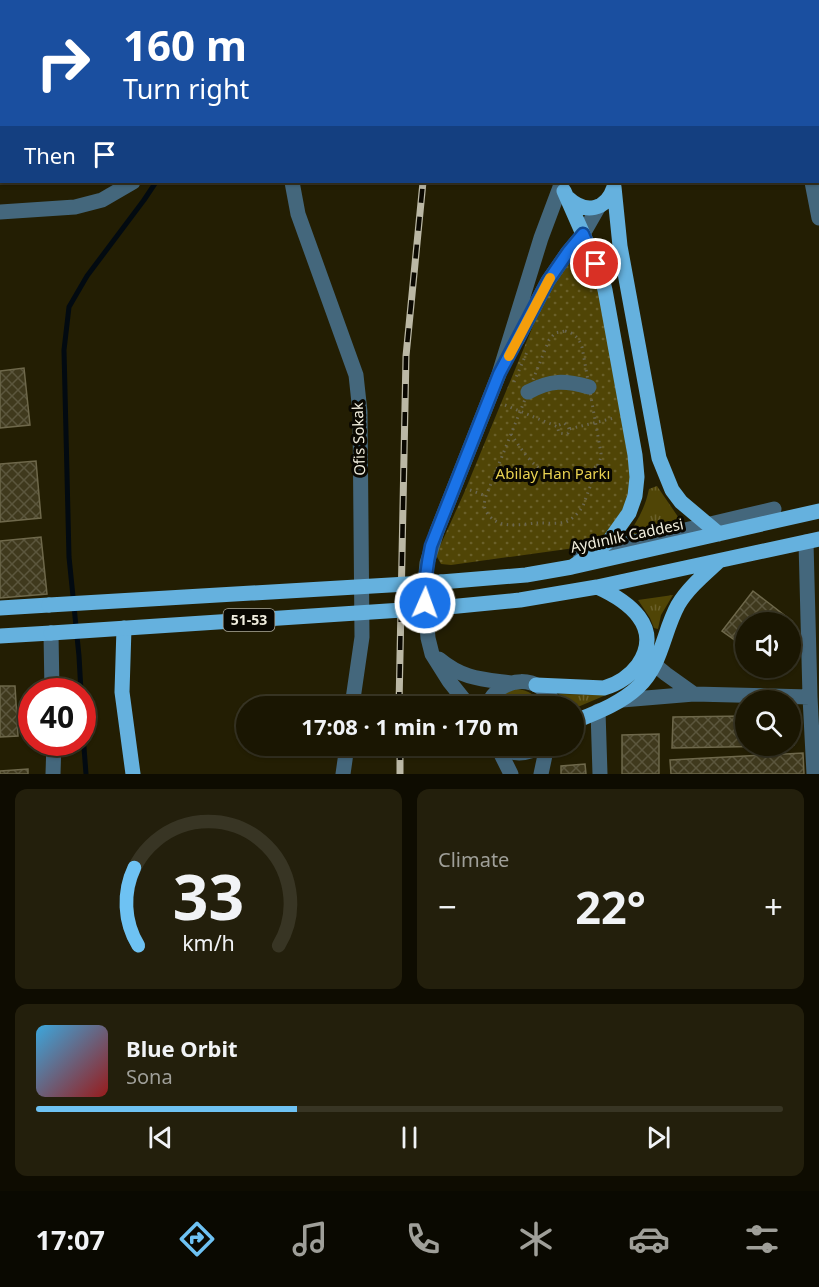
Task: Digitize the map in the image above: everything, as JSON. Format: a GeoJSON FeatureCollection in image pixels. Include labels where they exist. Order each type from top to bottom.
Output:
{"type":"FeatureCollection","features":[{"type":"Feature","properties":{"kind":"main road"},"geometry":{"type":"LineString","coordinates":[[563,185],[568,198],[574,204],[582,208],[591,208],[606,202],[612,195],[614,184]]}},
{"type":"Feature","properties":{"kind":"main road"},"geometry":{"type":"LineString","coordinates":[[614,184],[620,246],[659,458],[672,490],[681,502],[714,529]]}},
{"type":"Feature","properties":{"kind":"main road"},"geometry":{"type":"LineString","coordinates":[[563,185],[601,275],[605,290],[630,425],[637,477],[635,496],[629,513],[609,541],[572,567]]}},
{"type":"Feature","properties":{"kind":"main road","name":"Aydınlık Caddesi"},"geometry":{"type":"LineString","coordinates":[[0,608],[526,575],[572,567],[714,529],[819,512]]}},
{"type":"Feature","properties":{"kind":"main road","name":"51-53"},"geometry":{"type":"LineString","coordinates":[[0,636],[448,607],[520,600],[597,587],[812,540]]}},
{"type":"Feature","properties":{"kind":"main road"},"geometry":{"type":"LineString","coordinates":[[584,717],[622,700],[648,676],[655,665],[682,598],[719,561]]}},
{"type":"Feature","properties":{"kind":"main road"},"geometry":{"type":"LineString","coordinates":[[536,685],[604,688],[612,686],[629,675],[643,657],[647,646],[647,635],[640,618],[622,600],[597,587]]}},
{"type":"Feature","properties":{"kind":"main road"},"geometry":{"type":"LineString","coordinates":[[124,627],[123,692],[133,774]]}},
{"type":"Feature","properties":{"kind":"street"},"geometry":{"type":"LineString","coordinates":[[0,212],[75,207],[102,200],[131,183]]}},
{"type":"Feature","properties":{"kind":"street","name":"Ofis Sokak"},"geometry":{"type":"LineString","coordinates":[[292,183],[298,214],[356,375],[360,412],[362,637],[353,696]]}},
{"type":"Feature","properties":{"kind":"street"},"geometry":{"type":"LineString","coordinates":[[815,184],[819,218]]}},
{"type":"Feature","properties":{"kind":"street"},"geometry":{"type":"LineString","coordinates":[[462,696],[432,654],[427,631],[425,603],[424,584],[427,563],[437,531],[499,374],[541,238],[563,185]]}},
{"type":"Feature","properties":{"kind":"street"},"geometry":{"type":"LineString","coordinates":[[499,374],[548,281],[583,234],[599,206]]}},
{"type":"Feature","properties":{"kind":"street"},"geometry":{"type":"LineString","coordinates":[[528,392],[559,381],[589,387]]}},
{"type":"Feature","properties":{"kind":"street"},"geometry":{"type":"LineString","coordinates":[[580,553],[714,529],[774,509]]}},
{"type":"Feature","properties":{"kind":"street"},"geometry":{"type":"LineString","coordinates":[[812,540],[810,697],[814,774]]}},
{"type":"Feature","properties":{"kind":"street"},"geometry":{"type":"LineString","coordinates":[[51,633],[52,678]]}},
{"type":"Feature","properties":{"kind":"street"},"geometry":{"type":"LineString","coordinates":[[432,654],[462,674],[479,679],[536,685],[549,696]]}},
{"type":"Feature","properties":{"kind":"street"},"geometry":{"type":"LineString","coordinates":[[655,665],[694,694]]}},
{"type":"Feature","properties":{"kind":"street"},"geometry":{"type":"LineString","coordinates":[[493,696],[511,683]]}},
{"type":"Feature","properties":{"kind":"street"},"geometry":{"type":"LineString","coordinates":[[622,700],[694,694],[810,697]]}},
{"type":"Feature","properties":{"kind":"street"},"geometry":{"type":"LineString","coordinates":[[598,711],[600,774]]}},
{"type":"Feature","properties":{"kind":"street"},"geometry":{"type":"LineString","coordinates":[[53,774],[54,756]]}},
{"type":"Feature","properties":{"kind":"street"},"geometry":{"type":"LineString","coordinates":[[343,774],[346,756]]}},
{"type":"Feature","properties":{"kind":"street"},"geometry":{"type":"LineString","coordinates":[[503,756],[511,774]]}},
{"type":"Feature","properties":{"kind":"street"},"geometry":{"type":"LineString","coordinates":[[541,774],[545,756]]}},
{"type":"Feature","properties":{"kind":"path"},"geometry":{"type":"LineString","coordinates":[[570,332],[580,342],[601,453],[583,506],[565,522],[499,524],[486,511],[484,503],[486,496],[528,392],[549,340],[555,333],[570,332]]}},
{"type":"Feature","properties":{"kind":"path"},"geometry":{"type":"LineString","coordinates":[[514,385],[530,343]]}},
{"type":"Feature","properties":{"kind":"path"},"geometry":{"type":"LineString","coordinates":[[505,405],[558,427],[558,431],[563,434],[569,429],[618,417]]}},
{"type":"Feature","properties":{"kind":"path"},"geometry":{"type":"LineString","coordinates":[[558,427],[564,423],[569,429]]}},
{"type":"Feature","properties":{"kind":"path"},"geometry":{"type":"LineString","coordinates":[[511,434],[530,461],[550,473],[566,476],[598,466]]}},
{"type":"Feature","properties":{"kind":"path"},"geometry":{"type":"LineString","coordinates":[[470,490],[486,496]]}},
{"type":"Feature","properties":{"kind":"green space","name":"Abilay Han Parkı"},"geometry":{"type":"Polygon","coordinates":[[[574,257],[585,260],[593,270],[607,329],[633,484],[622,516],[596,545],[451,565],[441,564],[436,555],[542,304],[568,261],[574,257]]]}},
{"type":"Feature","properties":{"kind":"green space"},"geometry":{"type":"Polygon","coordinates":[[[657,486],[685,527],[624,540],[640,516],[649,489],[657,486]]]}},
{"type":"Feature","properties":{"kind":"green space"},"geometry":{"type":"Polygon","coordinates":[[[673,595],[661,615],[658,629],[654,628],[638,600],[673,595]]]}},
{"type":"Feature","properties":{"kind":"green space"},"geometry":{"type":"Polygon","coordinates":[[[516,689],[534,696],[502,696],[516,689]]]}},
{"type":"Feature","properties":{"kind":"green space"},"geometry":{"type":"Polygon","coordinates":[[[559,694],[606,695],[584,704],[584,696],[559,696],[559,694]]]}},
{"type":"Feature","properties":{"kind":"building"},"geometry":{"type":"Polygon","coordinates":[[[24,368],[30,425],[0,428],[0,371],[24,368]]]}},
{"type":"Feature","properties":{"kind":"building"},"geometry":{"type":"Polygon","coordinates":[[[36,461],[41,518],[0,522],[0,464],[36,461]]]}},
{"type":"Feature","properties":{"kind":"building"},"geometry":{"type":"Polygon","coordinates":[[[41,537],[47,594],[0,598],[0,541],[41,537]]]}},
{"type":"Feature","properties":{"kind":"building"},"geometry":{"type":"Polygon","coordinates":[[[753,591],[780,612],[737,612],[753,591]]]}},
{"type":"Feature","properties":{"kind":"building"},"geometry":{"type":"Polygon","coordinates":[[[735,614],[735,640],[722,631],[735,614]]]}},
{"type":"Feature","properties":{"kind":"building"},"geometry":{"type":"Polygon","coordinates":[[[0,686],[15,686],[18,736],[0,737],[0,686]]]}},
{"type":"Feature","properties":{"kind":"building"},"geometry":{"type":"Polygon","coordinates":[[[735,716],[735,747],[672,748],[673,717],[735,716]]]}},
{"type":"Feature","properties":{"kind":"building"},"geometry":{"type":"Polygon","coordinates":[[[659,734],[659,774],[622,774],[622,735],[659,734]]]}},
{"type":"Feature","properties":{"kind":"building"},"geometry":{"type":"Polygon","coordinates":[[[803,753],[804,774],[671,774],[670,760],[801,756],[803,753]]]}},
{"type":"Feature","properties":{"kind":"building"},"geometry":{"type":"Polygon","coordinates":[[[585,764],[586,774],[561,774],[561,766],[585,764]]]}},
{"type":"Feature","properties":{"kind":"building"},"geometry":{"type":"Polygon","coordinates":[[[28,769],[28,774],[0,774],[0,771],[28,769]]]}},
{"type":"Feature","properties":{"kind":"waterway"},"geometry":{"type":"LineString","coordinates":[[80,678],[69,557],[64,350],[69,307],[87,276],[155,183]]}},
{"type":"Feature","properties":{"kind":"waterway"},"geometry":{"type":"LineString","coordinates":[[85,756],[86,774]]}},
{"type":"Feature","properties":{"kind":"railway"},"geometry":{"type":"LineString","coordinates":[[399,696],[406,356],[423,183]]}},
{"type":"Feature","properties":{"kind":"railway"},"geometry":{"type":"LineString","coordinates":[[400,756],[400,774]]}},
{"type":"Feature","properties":{"kind":"slow traffic"},"geometry":{"type":"LineString","coordinates":[[509,356],[550,278]]}},
{"type":"Feature","properties":{"kind":"route"},"geometry":{"type":"LineString","coordinates":[[425,603],[424,584],[431,546],[499,374],[548,281],[583,234],[596,264]]}}]}
